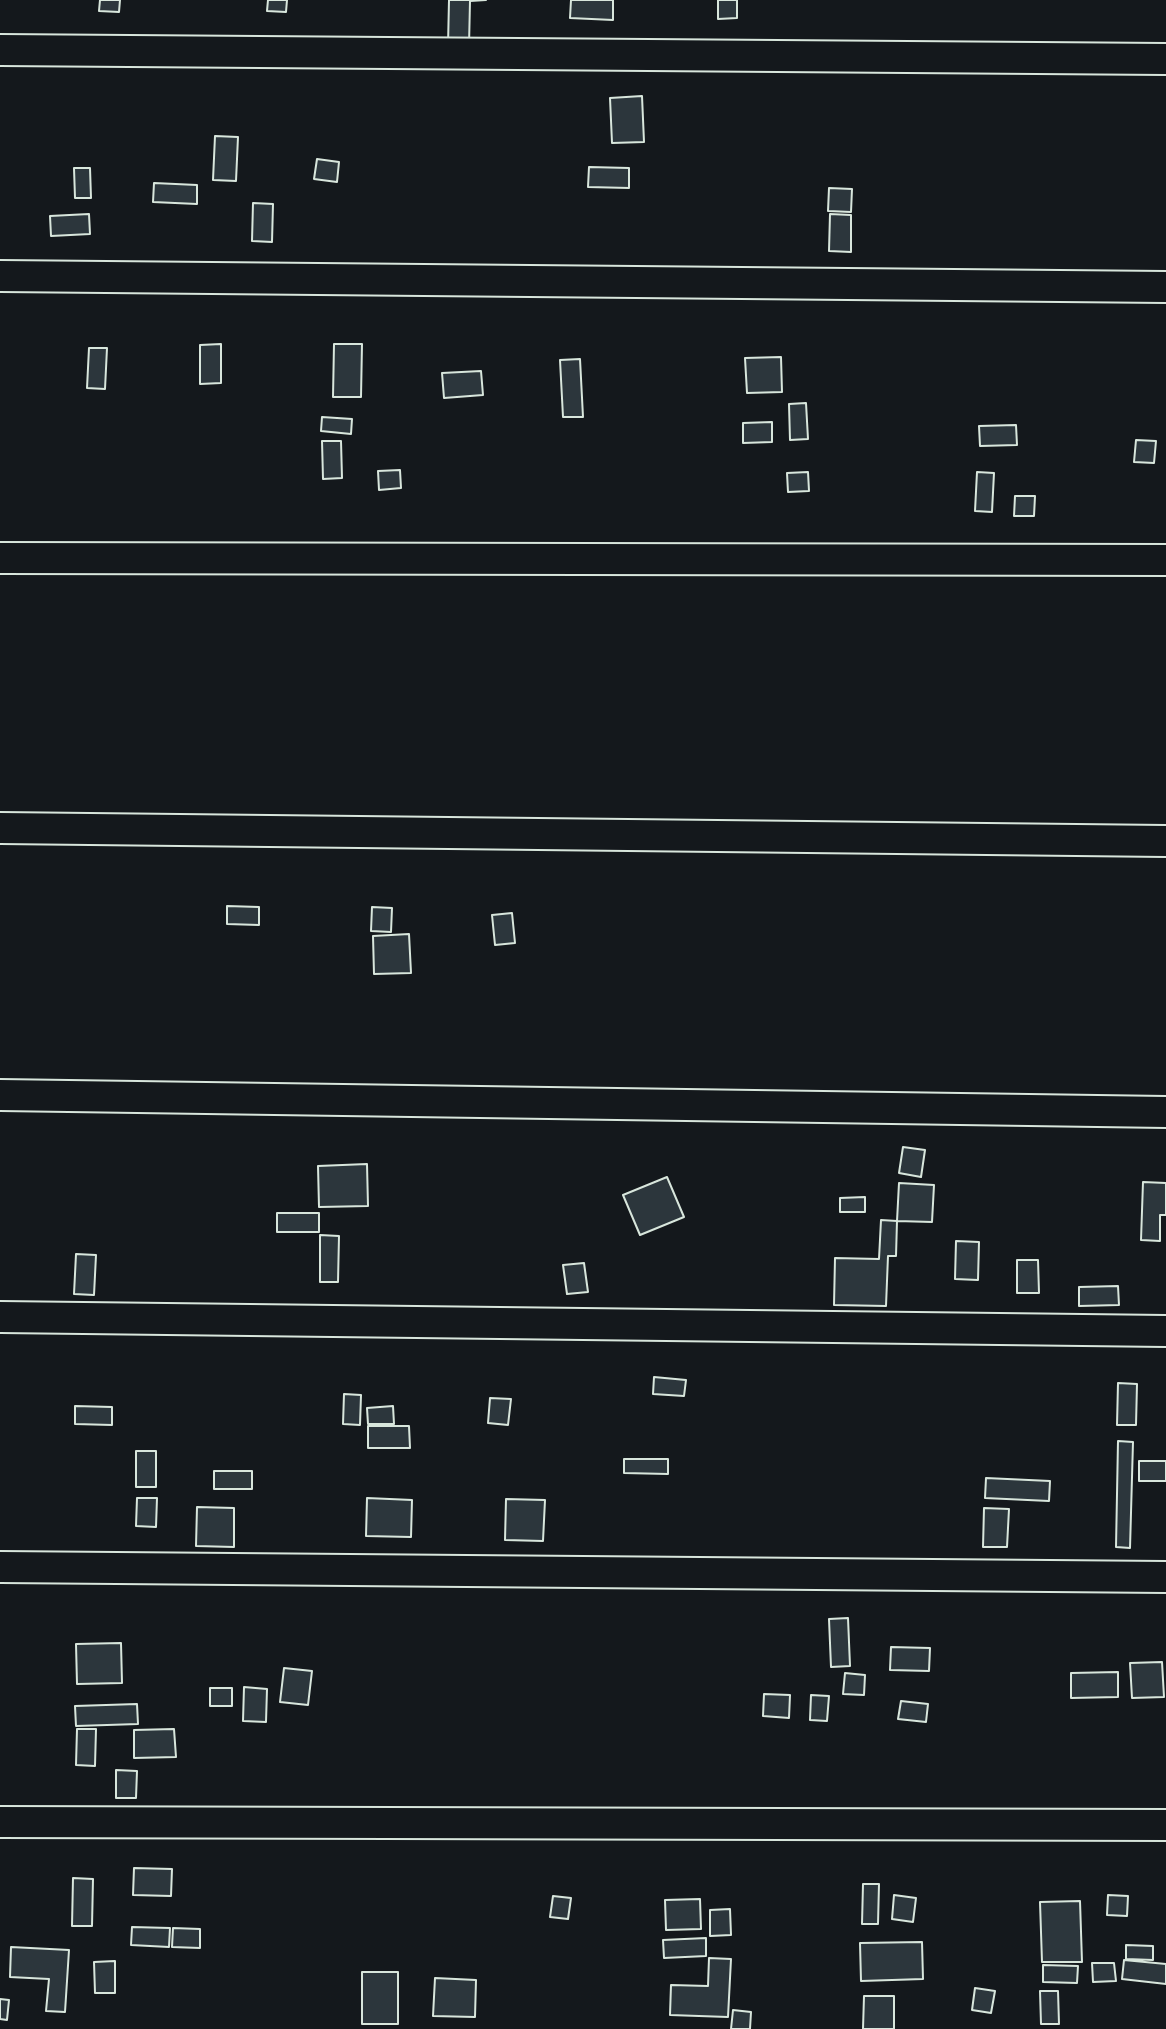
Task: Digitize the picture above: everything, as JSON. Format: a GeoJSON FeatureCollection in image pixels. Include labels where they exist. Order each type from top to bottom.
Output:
{"type":"FeatureCollection","features":[{"type":"Feature","properties":{"kind":"street"},"geometry":{"type":"LineString","coordinates":[[0,50],[1166,59]]}},
{"type":"Feature","properties":{"kind":"street"},"geometry":{"type":"LineString","coordinates":[[0,276],[1166,287]]}},
{"type":"Feature","properties":{"kind":"street"},"geometry":{"type":"LineString","coordinates":[[0,558],[1166,560]]}},
{"type":"Feature","properties":{"kind":"street"},"geometry":{"type":"LineString","coordinates":[[0,828],[1166,841]]}},
{"type":"Feature","properties":{"kind":"street"},"geometry":{"type":"LineString","coordinates":[[0,1095],[1166,1112]]}},
{"type":"Feature","properties":{"kind":"street"},"geometry":{"type":"LineString","coordinates":[[0,1317],[1166,1331]]}},
{"type":"Feature","properties":{"kind":"street"},"geometry":{"type":"LineString","coordinates":[[0,1567],[1166,1577]]}},
{"type":"Feature","properties":{"kind":"street"},"geometry":{"type":"LineString","coordinates":[[0,1822],[1166,1825]]}},
{"type":"Feature","properties":{"kind":"building"},"geometry":{"type":"Polygon","coordinates":[[[100,0],[120,0],[119,12],[99,11],[100,0]]]}},
{"type":"Feature","properties":{"kind":"building"},"geometry":{"type":"Polygon","coordinates":[[[268,0],[287,0],[286,12],[267,11],[268,0]]]}},
{"type":"Feature","properties":{"kind":"building"},"geometry":{"type":"Polygon","coordinates":[[[449,0],[486,0],[470,1],[469,46],[448,46],[449,0]]]}},
{"type":"Feature","properties":{"kind":"building"},"geometry":{"type":"Polygon","coordinates":[[[571,0],[613,0],[613,20],[570,18],[571,0]]]}},
{"type":"Feature","properties":{"kind":"building"},"geometry":{"type":"Polygon","coordinates":[[[718,0],[737,0],[737,18],[718,19],[718,0]]]}},
{"type":"Feature","properties":{"kind":"building"},"geometry":{"type":"Polygon","coordinates":[[[642,96],[644,142],[612,143],[610,98],[642,96]]]}},
{"type":"Feature","properties":{"kind":"building"},"geometry":{"type":"Polygon","coordinates":[[[215,136],[238,137],[236,181],[213,180],[215,136]]]}},
{"type":"Feature","properties":{"kind":"building"},"geometry":{"type":"Polygon","coordinates":[[[317,159],[339,162],[337,182],[314,179],[317,159]]]}},
{"type":"Feature","properties":{"kind":"building"},"geometry":{"type":"Polygon","coordinates":[[[589,167],[629,168],[629,188],[588,187],[589,167]]]}},
{"type":"Feature","properties":{"kind":"building"},"geometry":{"type":"Polygon","coordinates":[[[74,168],[90,168],[91,198],[75,198],[74,168]]]}},
{"type":"Feature","properties":{"kind":"building"},"geometry":{"type":"Polygon","coordinates":[[[154,183],[197,185],[197,204],[153,202],[154,183]]]}},
{"type":"Feature","properties":{"kind":"building"},"geometry":{"type":"Polygon","coordinates":[[[829,188],[852,189],[851,212],[828,211],[829,188]]]}},
{"type":"Feature","properties":{"kind":"building"},"geometry":{"type":"Polygon","coordinates":[[[253,203],[273,204],[272,242],[252,241],[253,203]]]}},
{"type":"Feature","properties":{"kind":"building"},"geometry":{"type":"Polygon","coordinates":[[[89,214],[90,234],[51,236],[50,216],[89,214]]]}},
{"type":"Feature","properties":{"kind":"building"},"geometry":{"type":"Polygon","coordinates":[[[830,214],[851,215],[851,252],[829,251],[830,214]]]}},
{"type":"Feature","properties":{"kind":"building"},"geometry":{"type":"Polygon","coordinates":[[[221,344],[221,383],[200,384],[200,345],[221,344]]]}},
{"type":"Feature","properties":{"kind":"building"},"geometry":{"type":"Polygon","coordinates":[[[334,344],[362,344],[361,397],[333,397],[334,344]]]}},
{"type":"Feature","properties":{"kind":"building"},"geometry":{"type":"Polygon","coordinates":[[[89,348],[107,348],[105,389],[87,388],[89,348]]]}},
{"type":"Feature","properties":{"kind":"building"},"geometry":{"type":"Polygon","coordinates":[[[781,357],[782,392],[747,393],[745,358],[781,357]]]}},
{"type":"Feature","properties":{"kind":"building"},"geometry":{"type":"Polygon","coordinates":[[[580,359],[583,417],[563,417],[560,360],[580,359]]]}},
{"type":"Feature","properties":{"kind":"building"},"geometry":{"type":"Polygon","coordinates":[[[481,371],[483,395],[444,398],[442,373],[481,371]]]}},
{"type":"Feature","properties":{"kind":"building"},"geometry":{"type":"Polygon","coordinates":[[[806,403],[808,439],[790,440],[789,404],[806,403]]]}},
{"type":"Feature","properties":{"kind":"building"},"geometry":{"type":"Polygon","coordinates":[[[322,417],[352,419],[351,434],[321,431],[322,417]]]}},
{"type":"Feature","properties":{"kind":"building"},"geometry":{"type":"Polygon","coordinates":[[[772,422],[772,442],[743,443],[743,423],[772,422]]]}},
{"type":"Feature","properties":{"kind":"building"},"geometry":{"type":"Polygon","coordinates":[[[1016,425],[1017,445],[980,446],[979,426],[1016,425]]]}},
{"type":"Feature","properties":{"kind":"building"},"geometry":{"type":"Polygon","coordinates":[[[1136,440],[1156,441],[1154,463],[1134,462],[1136,440]]]}},
{"type":"Feature","properties":{"kind":"building"},"geometry":{"type":"Polygon","coordinates":[[[322,441],[341,441],[342,478],[323,479],[322,441]]]}},
{"type":"Feature","properties":{"kind":"building"},"geometry":{"type":"Polygon","coordinates":[[[400,470],[401,488],[379,490],[378,471],[400,470]]]}},
{"type":"Feature","properties":{"kind":"building"},"geometry":{"type":"Polygon","coordinates":[[[808,472],[809,491],[788,492],[787,473],[808,472]]]}},
{"type":"Feature","properties":{"kind":"building"},"geometry":{"type":"Polygon","coordinates":[[[977,472],[994,473],[992,512],[975,511],[977,472]]]}},
{"type":"Feature","properties":{"kind":"building"},"geometry":{"type":"Polygon","coordinates":[[[1015,496],[1035,496],[1034,516],[1014,516],[1015,496]]]}},
{"type":"Feature","properties":{"kind":"building"},"geometry":{"type":"Polygon","coordinates":[[[227,906],[259,907],[259,925],[227,924],[227,906]]]}},
{"type":"Feature","properties":{"kind":"building"},"geometry":{"type":"Polygon","coordinates":[[[372,907],[392,908],[391,932],[371,931],[372,907]]]}},
{"type":"Feature","properties":{"kind":"building"},"geometry":{"type":"Polygon","coordinates":[[[512,913],[515,943],[495,945],[492,915],[512,913]]]}},
{"type":"Feature","properties":{"kind":"building"},"geometry":{"type":"Polygon","coordinates":[[[409,934],[411,973],[374,974],[373,936],[409,934]]]}},
{"type":"Feature","properties":{"kind":"building"},"geometry":{"type":"Polygon","coordinates":[[[903,1147],[925,1150],[921,1177],[899,1173],[903,1147]]]}},
{"type":"Feature","properties":{"kind":"building"},"geometry":{"type":"Polygon","coordinates":[[[367,1164],[368,1206],[319,1207],[318,1166],[367,1164]]]}},
{"type":"Feature","properties":{"kind":"building"},"geometry":{"type":"Polygon","coordinates":[[[667,1177],[684,1217],[640,1235],[623,1195],[667,1177]]]}},
{"type":"Feature","properties":{"kind":"building"},"geometry":{"type":"Polygon","coordinates":[[[1143,1182],[1166,1183],[1166,1215],[1160,1215],[1160,1241],[1141,1240],[1143,1182]]]}},
{"type":"Feature","properties":{"kind":"building"},"geometry":{"type":"Polygon","coordinates":[[[899,1183],[934,1185],[932,1222],[897,1221],[899,1183]]]}},
{"type":"Feature","properties":{"kind":"building"},"geometry":{"type":"Polygon","coordinates":[[[865,1197],[865,1212],[840,1212],[840,1198],[865,1197]]]}},
{"type":"Feature","properties":{"kind":"building"},"geometry":{"type":"Polygon","coordinates":[[[277,1213],[319,1213],[319,1232],[277,1232],[277,1213]]]}},
{"type":"Feature","properties":{"kind":"building"},"geometry":{"type":"Polygon","coordinates":[[[881,1220],[897,1221],[896,1256],[888,1256],[886,1306],[834,1305],[835,1258],[879,1259],[881,1220]]]}},
{"type":"Feature","properties":{"kind":"building"},"geometry":{"type":"Polygon","coordinates":[[[320,1235],[339,1236],[338,1282],[320,1282],[320,1235]]]}},
{"type":"Feature","properties":{"kind":"building"},"geometry":{"type":"Polygon","coordinates":[[[956,1241],[979,1242],[978,1280],[955,1279],[956,1241]]]}},
{"type":"Feature","properties":{"kind":"building"},"geometry":{"type":"Polygon","coordinates":[[[76,1254],[96,1255],[94,1295],[74,1294],[76,1254]]]}},
{"type":"Feature","properties":{"kind":"building"},"geometry":{"type":"Polygon","coordinates":[[[1017,1260],[1038,1260],[1039,1293],[1017,1293],[1017,1260]]]}},
{"type":"Feature","properties":{"kind":"building"},"geometry":{"type":"Polygon","coordinates":[[[584,1263],[588,1292],[567,1294],[563,1265],[584,1263]]]}},
{"type":"Feature","properties":{"kind":"building"},"geometry":{"type":"Polygon","coordinates":[[[1118,1286],[1119,1305],[1079,1306],[1079,1287],[1118,1286]]]}},
{"type":"Feature","properties":{"kind":"building"},"geometry":{"type":"Polygon","coordinates":[[[654,1377],[686,1380],[684,1396],[653,1394],[654,1377]]]}},
{"type":"Feature","properties":{"kind":"building"},"geometry":{"type":"Polygon","coordinates":[[[1118,1383],[1137,1384],[1136,1425],[1117,1425],[1118,1383]]]}},
{"type":"Feature","properties":{"kind":"building"},"geometry":{"type":"Polygon","coordinates":[[[344,1394],[361,1395],[360,1425],[343,1424],[344,1394]]]}},
{"type":"Feature","properties":{"kind":"building"},"geometry":{"type":"Polygon","coordinates":[[[490,1398],[511,1399],[508,1425],[488,1423],[490,1398]]]}},
{"type":"Feature","properties":{"kind":"building"},"geometry":{"type":"Polygon","coordinates":[[[75,1406],[112,1407],[112,1425],[75,1424],[75,1406]]]}},
{"type":"Feature","properties":{"kind":"building"},"geometry":{"type":"Polygon","coordinates":[[[393,1406],[394,1424],[368,1424],[367,1408],[393,1406]]]}},
{"type":"Feature","properties":{"kind":"building"},"geometry":{"type":"Polygon","coordinates":[[[368,1426],[409,1426],[410,1448],[368,1448],[368,1426]]]}},
{"type":"Feature","properties":{"kind":"building"},"geometry":{"type":"Polygon","coordinates":[[[1118,1441],[1133,1442],[1130,1548],[1116,1547],[1118,1441]]]}},
{"type":"Feature","properties":{"kind":"building"},"geometry":{"type":"Polygon","coordinates":[[[136,1451],[156,1451],[156,1487],[136,1487],[136,1451]]]}},
{"type":"Feature","properties":{"kind":"building"},"geometry":{"type":"Polygon","coordinates":[[[624,1459],[668,1459],[668,1474],[624,1473],[624,1459]]]}},
{"type":"Feature","properties":{"kind":"building"},"geometry":{"type":"Polygon","coordinates":[[[1139,1461],[1166,1461],[1166,1481],[1139,1481],[1139,1461]]]}},
{"type":"Feature","properties":{"kind":"building"},"geometry":{"type":"Polygon","coordinates":[[[214,1471],[252,1471],[252,1489],[214,1489],[214,1471]]]}},
{"type":"Feature","properties":{"kind":"building"},"geometry":{"type":"Polygon","coordinates":[[[986,1478],[1050,1481],[1049,1501],[985,1498],[986,1478]]]}},
{"type":"Feature","properties":{"kind":"building"},"geometry":{"type":"Polygon","coordinates":[[[137,1498],[157,1498],[156,1527],[136,1526],[137,1498]]]}},
{"type":"Feature","properties":{"kind":"building"},"geometry":{"type":"Polygon","coordinates":[[[367,1498],[412,1500],[411,1537],[366,1536],[367,1498]]]}},
{"type":"Feature","properties":{"kind":"building"},"geometry":{"type":"Polygon","coordinates":[[[506,1499],[545,1500],[543,1541],[505,1540],[506,1499]]]}},
{"type":"Feature","properties":{"kind":"building"},"geometry":{"type":"Polygon","coordinates":[[[197,1507],[234,1508],[234,1547],[196,1546],[197,1507]]]}},
{"type":"Feature","properties":{"kind":"building"},"geometry":{"type":"Polygon","coordinates":[[[984,1508],[1009,1509],[1007,1547],[983,1547],[984,1508]]]}},
{"type":"Feature","properties":{"kind":"building"},"geometry":{"type":"Polygon","coordinates":[[[848,1618],[850,1666],[831,1667],[829,1619],[848,1618]]]}},
{"type":"Feature","properties":{"kind":"building"},"geometry":{"type":"Polygon","coordinates":[[[121,1643],[122,1683],[77,1684],[76,1644],[121,1643]]]}},
{"type":"Feature","properties":{"kind":"building"},"geometry":{"type":"Polygon","coordinates":[[[891,1647],[930,1648],[929,1671],[890,1670],[891,1647]]]}},
{"type":"Feature","properties":{"kind":"building"},"geometry":{"type":"Polygon","coordinates":[[[1162,1662],[1164,1697],[1132,1698],[1130,1663],[1162,1662]]]}},
{"type":"Feature","properties":{"kind":"building"},"geometry":{"type":"Polygon","coordinates":[[[284,1668],[312,1671],[308,1705],[280,1702],[284,1668]]]}},
{"type":"Feature","properties":{"kind":"building"},"geometry":{"type":"Polygon","coordinates":[[[1118,1672],[1118,1697],[1071,1698],[1071,1673],[1118,1672]]]}},
{"type":"Feature","properties":{"kind":"building"},"geometry":{"type":"Polygon","coordinates":[[[845,1673],[865,1675],[864,1695],[843,1694],[845,1673]]]}},
{"type":"Feature","properties":{"kind":"building"},"geometry":{"type":"Polygon","coordinates":[[[244,1687],[267,1689],[266,1722],[243,1721],[244,1687]]]}},
{"type":"Feature","properties":{"kind":"building"},"geometry":{"type":"Polygon","coordinates":[[[210,1688],[232,1688],[232,1706],[210,1706],[210,1688]]]}},
{"type":"Feature","properties":{"kind":"building"},"geometry":{"type":"Polygon","coordinates":[[[764,1694],[790,1695],[789,1718],[763,1716],[764,1694]]]}},
{"type":"Feature","properties":{"kind":"building"},"geometry":{"type":"Polygon","coordinates":[[[811,1695],[829,1696],[827,1721],[810,1720],[811,1695]]]}},
{"type":"Feature","properties":{"kind":"building"},"geometry":{"type":"Polygon","coordinates":[[[901,1701],[928,1704],[926,1722],[898,1719],[901,1701]]]}},
{"type":"Feature","properties":{"kind":"building"},"geometry":{"type":"Polygon","coordinates":[[[137,1704],[138,1724],[76,1726],[75,1706],[137,1704]]]}},
{"type":"Feature","properties":{"kind":"building"},"geometry":{"type":"Polygon","coordinates":[[[77,1729],[96,1729],[95,1766],[76,1765],[77,1729]]]}},
{"type":"Feature","properties":{"kind":"building"},"geometry":{"type":"Polygon","coordinates":[[[174,1729],[176,1757],[134,1758],[134,1730],[174,1729]]]}},
{"type":"Feature","properties":{"kind":"building"},"geometry":{"type":"Polygon","coordinates":[[[116,1770],[137,1771],[136,1798],[116,1798],[116,1770]]]}},
{"type":"Feature","properties":{"kind":"building"},"geometry":{"type":"Polygon","coordinates":[[[134,1868],[172,1869],[171,1896],[133,1895],[134,1868]]]}},
{"type":"Feature","properties":{"kind":"building"},"geometry":{"type":"Polygon","coordinates":[[[73,1878],[93,1879],[92,1926],[72,1926],[73,1878]]]}},
{"type":"Feature","properties":{"kind":"building"},"geometry":{"type":"Polygon","coordinates":[[[863,1884],[879,1884],[878,1924],[862,1924],[863,1884]]]}},
{"type":"Feature","properties":{"kind":"building"},"geometry":{"type":"Polygon","coordinates":[[[894,1895],[916,1898],[913,1922],[892,1919],[894,1895]]]}},
{"type":"Feature","properties":{"kind":"building"},"geometry":{"type":"Polygon","coordinates":[[[1108,1895],[1128,1896],[1127,1916],[1107,1915],[1108,1895]]]}},
{"type":"Feature","properties":{"kind":"building"},"geometry":{"type":"Polygon","coordinates":[[[553,1896],[571,1898],[568,1919],[550,1917],[553,1896]]]}},
{"type":"Feature","properties":{"kind":"building"},"geometry":{"type":"Polygon","coordinates":[[[700,1899],[701,1929],[666,1930],[665,1900],[700,1899]]]}},
{"type":"Feature","properties":{"kind":"building"},"geometry":{"type":"Polygon","coordinates":[[[1080,1901],[1082,1962],[1042,1962],[1040,1902],[1080,1901]]]}},
{"type":"Feature","properties":{"kind":"building"},"geometry":{"type":"Polygon","coordinates":[[[730,1909],[731,1935],[710,1936],[710,1910],[730,1909]]]}},
{"type":"Feature","properties":{"kind":"building"},"geometry":{"type":"Polygon","coordinates":[[[132,1927],[170,1928],[169,1947],[131,1945],[132,1927]]]}},
{"type":"Feature","properties":{"kind":"building"},"geometry":{"type":"Polygon","coordinates":[[[173,1928],[200,1929],[200,1948],[172,1947],[173,1928]]]}},
{"type":"Feature","properties":{"kind":"building"},"geometry":{"type":"Polygon","coordinates":[[[706,1938],[706,1956],[664,1958],[663,1940],[706,1938]]]}},
{"type":"Feature","properties":{"kind":"building"},"geometry":{"type":"Polygon","coordinates":[[[922,1942],[923,1979],[861,1981],[860,1943],[922,1942]]]}},
{"type":"Feature","properties":{"kind":"building"},"geometry":{"type":"Polygon","coordinates":[[[1126,1945],[1153,1946],[1153,1960],[1126,1959],[1126,1945]]]}},
{"type":"Feature","properties":{"kind":"building"},"geometry":{"type":"Polygon","coordinates":[[[11,1947],[69,1950],[65,2012],[46,2011],[49,1979],[10,1977],[11,1947]]]}},
{"type":"Feature","properties":{"kind":"building"},"geometry":{"type":"Polygon","coordinates":[[[709,1958],[731,1959],[728,2017],[670,2015],[671,1985],[708,1986],[709,1958]]]}},
{"type":"Feature","properties":{"kind":"building"},"geometry":{"type":"Polygon","coordinates":[[[1124,1960],[1166,1964],[1166,1984],[1122,1979],[1124,1960]]]}},
{"type":"Feature","properties":{"kind":"building"},"geometry":{"type":"Polygon","coordinates":[[[115,1961],[115,1993],[95,1993],[94,1962],[115,1961]]]}},
{"type":"Feature","properties":{"kind":"building"},"geometry":{"type":"Polygon","coordinates":[[[1092,1963],[1114,1963],[1116,1981],[1093,1982],[1092,1963]]]}},
{"type":"Feature","properties":{"kind":"building"},"geometry":{"type":"Polygon","coordinates":[[[1043,1965],[1078,1966],[1077,1983],[1043,1982],[1043,1965]]]}},
{"type":"Feature","properties":{"kind":"building"},"geometry":{"type":"Polygon","coordinates":[[[362,1972],[398,1972],[398,2024],[362,2024],[362,1972]]]}},
{"type":"Feature","properties":{"kind":"building"},"geometry":{"type":"Polygon","coordinates":[[[435,1978],[476,1980],[475,2017],[433,2016],[435,1978]]]}},
{"type":"Feature","properties":{"kind":"building"},"geometry":{"type":"Polygon","coordinates":[[[975,1988],[995,1991],[991,2013],[972,2010],[975,1988]]]}},
{"type":"Feature","properties":{"kind":"building"},"geometry":{"type":"Polygon","coordinates":[[[1040,1991],[1058,1991],[1059,2024],[1041,2024],[1040,1991]]]}},
{"type":"Feature","properties":{"kind":"building"},"geometry":{"type":"Polygon","coordinates":[[[864,1996],[894,1996],[894,2029],[863,2029],[864,1996]]]}},
{"type":"Feature","properties":{"kind":"building"},"geometry":{"type":"Polygon","coordinates":[[[0,1999],[9,2000],[7,2020],[0,2019],[0,1999]]]}},
{"type":"Feature","properties":{"kind":"building"},"geometry":{"type":"Polygon","coordinates":[[[733,2010],[751,2012],[750,2029],[731,2029],[733,2010]]]}}]}
